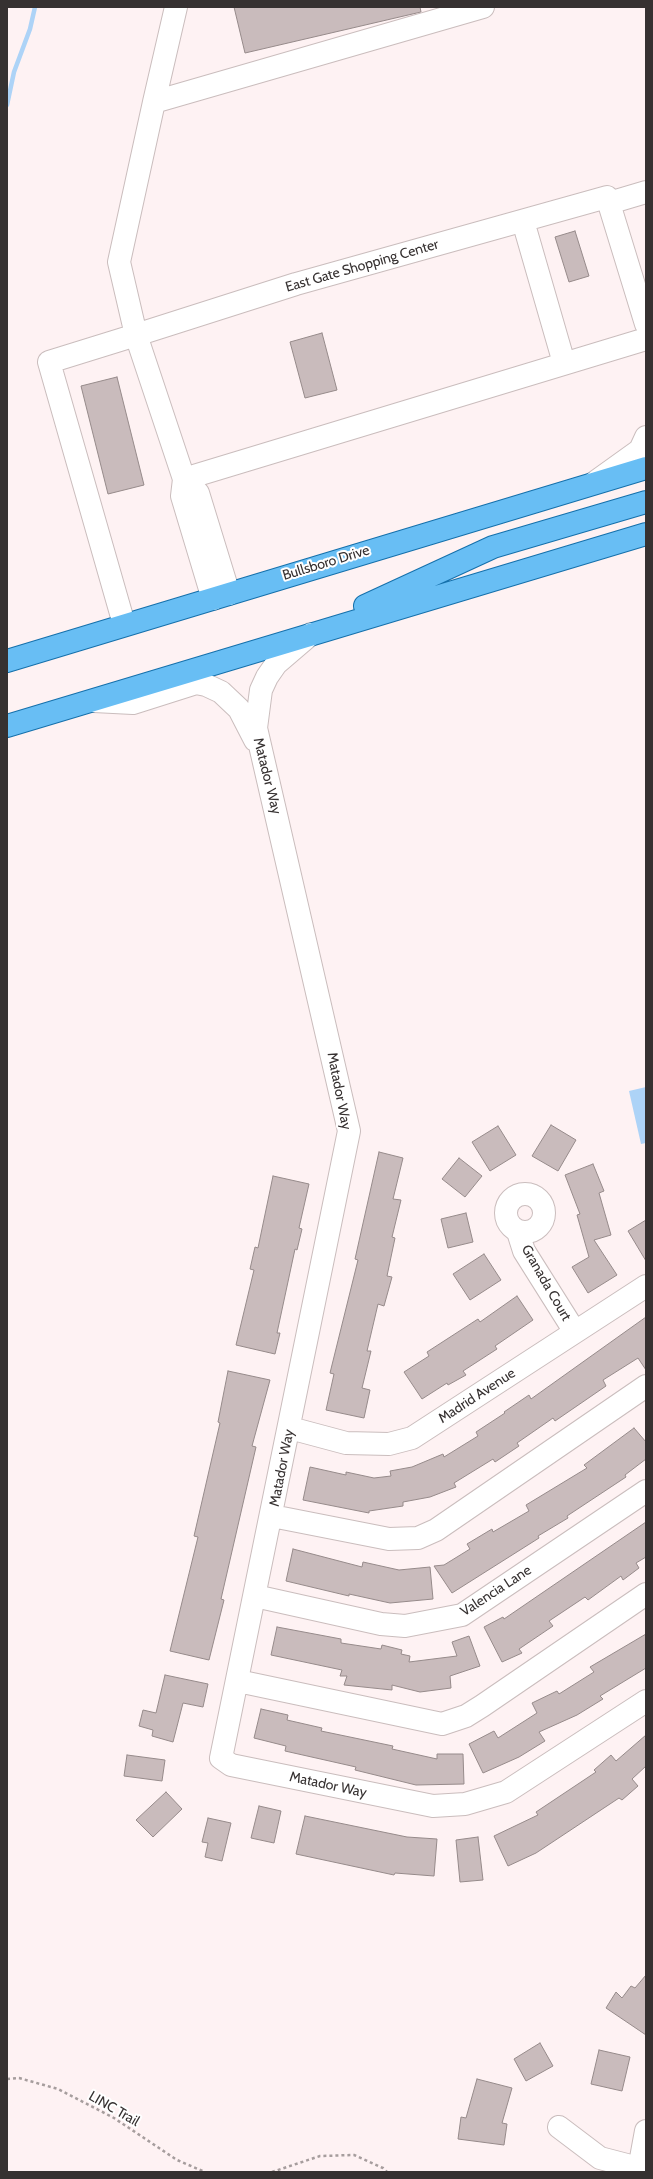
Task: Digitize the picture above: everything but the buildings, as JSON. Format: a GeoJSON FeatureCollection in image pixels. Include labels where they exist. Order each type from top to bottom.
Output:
{"type":"FeatureCollection","features":[{"type":"Feature","properties":{"kind":"main road","name":"Bullsboro Drive"},"geometry":{"type":"LineString","coordinates":[[7,661],[124,624],[646,468]]}},
{"type":"Feature","properties":{"kind":"main road"},"geometry":{"type":"LineString","coordinates":[[307,635],[493,547],[646,502]]}},
{"type":"Feature","properties":{"kind":"main road"},"geometry":{"type":"LineString","coordinates":[[7,726],[646,534]]}},
{"type":"Feature","properties":{"kind":"main road"},"geometry":{"type":"LineString","coordinates":[[554,562],[597,562],[646,547]]}},
{"type":"Feature","properties":{"kind":"street"},"geometry":{"type":"LineString","coordinates":[[176,7],[119,262],[136,335],[184,479],[198,493],[221,596]]}},
{"type":"Feature","properties":{"kind":"street"},"geometry":{"type":"LineString","coordinates":[[154,102],[482,7]]}},
{"type":"Feature","properties":{"kind":"street"},"geometry":{"type":"LineString","coordinates":[[646,192],[609,203],[646,324]]}},
{"type":"Feature","properties":{"kind":"street","name":"East Gate Shopping Center"},"geometry":{"type":"LineString","coordinates":[[124,624],[49,362],[296,284],[607,197],[609,203]]}},
{"type":"Feature","properties":{"kind":"street"},"geometry":{"type":"LineString","coordinates":[[523,221],[564,363]]}},
{"type":"Feature","properties":{"kind":"street"},"geometry":{"type":"LineString","coordinates":[[184,479],[646,339]]}},
{"type":"Feature","properties":{"kind":"street"},"geometry":{"type":"LineString","coordinates":[[594,483],[640,450],[646,437]]}},
{"type":"Feature","properties":{"kind":"street","name":"Matador Way"},"geometry":{"type":"LineString","coordinates":[[307,635],[276,664],[267,677],[261,690],[256,728],[349,1131],[290,1428],[221,1758],[230,1765],[433,1806],[465,1804],[506,1792],[646,1701]]}},
{"type":"Feature","properties":{"kind":"street"},"geometry":{"type":"LineString","coordinates":[[90,700],[133,703],[196,683],[206,685],[221,692],[239,709],[264,761]]}},
{"type":"Feature","properties":{"kind":"street","name":"Granada Court"},"geometry":{"type":"LineString","coordinates":[[518,1232],[524,1251],[575,1332]]}},
{"type":"Feature","properties":{"kind":"street","name":"Madrid Avenue"},"geometry":{"type":"LineString","coordinates":[[290,1428],[346,1443],[389,1444],[412,1438],[646,1286]]}},
{"type":"Feature","properties":{"kind":"street"},"geometry":{"type":"LineString","coordinates":[[272,1516],[389,1538],[418,1538],[436,1530],[646,1386]]}},
{"type":"Feature","properties":{"kind":"street","name":"Valencia Lane"},"geometry":{"type":"LineString","coordinates":[[255,1596],[381,1624],[406,1626],[462,1615],[646,1491]]}},
{"type":"Feature","properties":{"kind":"street"},"geometry":{"type":"LineString","coordinates":[[238,1681],[442,1724],[466,1716],[482,1706],[646,1594]]}},
{"type":"Feature","properties":{"kind":"street"},"geometry":{"type":"LineString","coordinates":[[559,2127],[600,2158],[642,2170],[646,2131]]}},
{"type":"Feature","properties":{"kind":"path","name":"LINC Trail"},"geometry":{"type":"LineString","coordinates":[[7,2079],[19,2078],[58,2089],[114,2118],[177,2160],[205,2172]]}},
{"type":"Feature","properties":{"kind":"path"},"geometry":{"type":"LineString","coordinates":[[272,2172],[320,2156],[354,2155],[383,2168],[387,2172]]}},
{"type":"Feature","properties":{"kind":"water"},"geometry":{"type":"Polygon","coordinates":[[[646,1087],[646,1143],[641,1144],[629,1091],[646,1087]]]}},
{"type":"Feature","properties":{"kind":"waterway"},"geometry":{"type":"LineString","coordinates":[[7,105],[14,72],[30,29],[35,7]]}}]}
